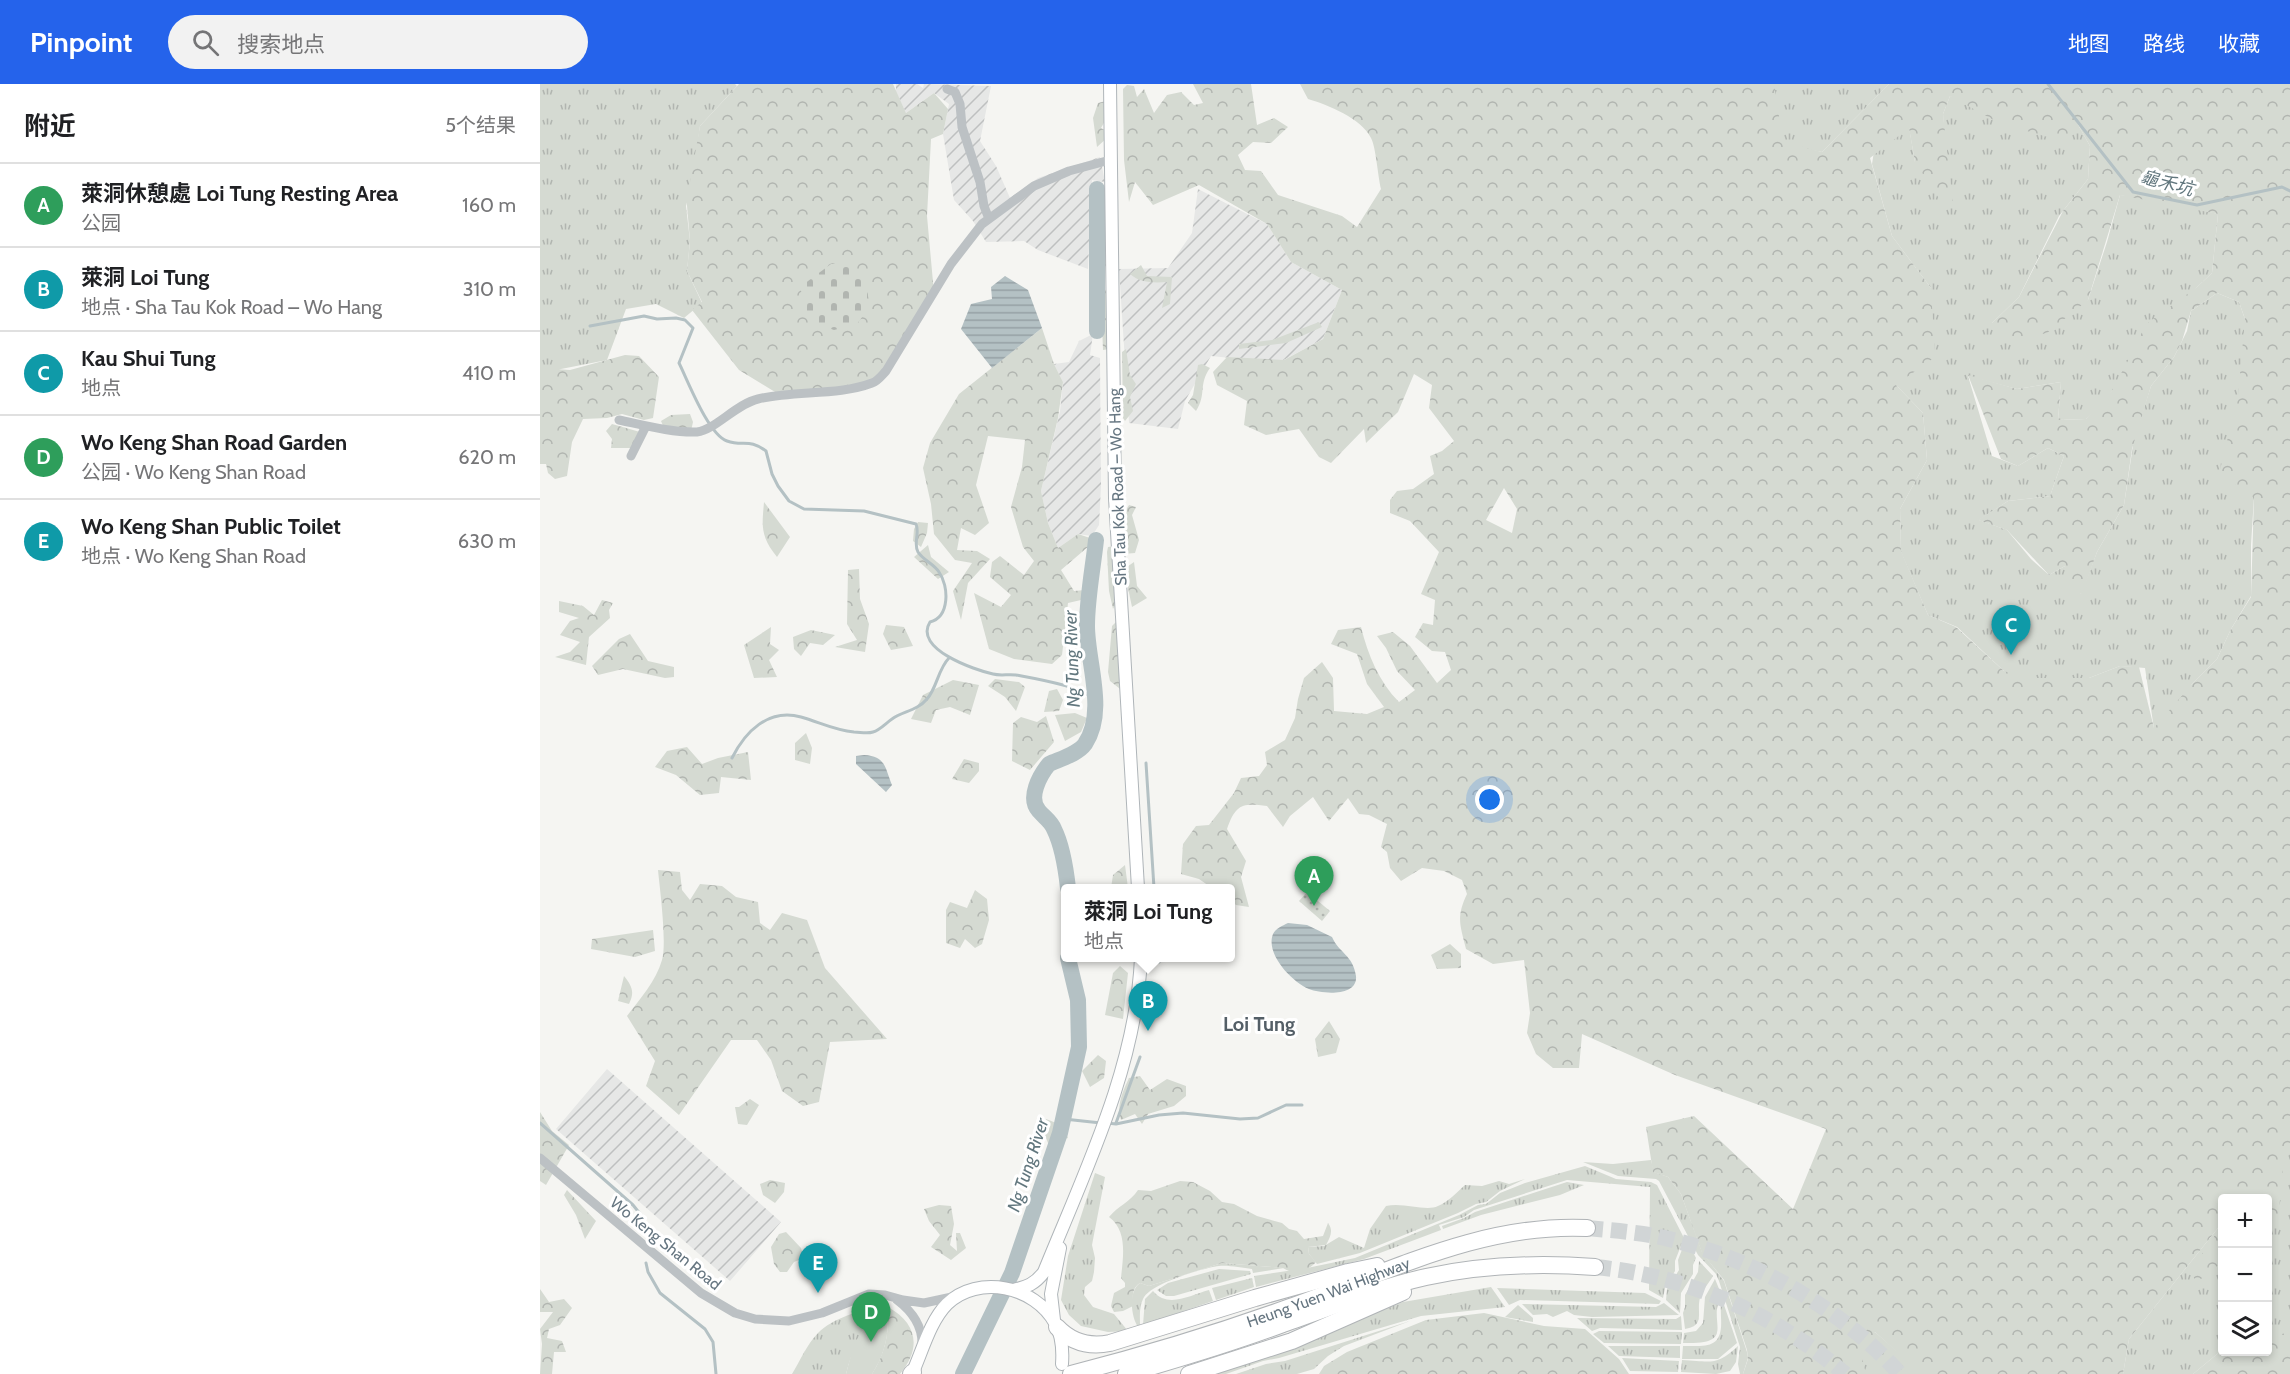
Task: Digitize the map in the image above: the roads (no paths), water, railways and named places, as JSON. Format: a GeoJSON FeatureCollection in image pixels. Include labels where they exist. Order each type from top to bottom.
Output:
{"type":"FeatureCollection","features":[{"type":"Feature","properties":{"kind":"highway","name":"Heung Yuen Wai Highway"},"geometry":{"type":"LineString","coordinates":[[1126,1374],[1147,1361],[1464,1243],[1513,1231],[1560,1226],[1587,1227]]}},
{"type":"Feature","properties":{"kind":"highway"},"geometry":{"type":"LineString","coordinates":[[1056,1324],[1069,1338],[1081,1343],[1092,1345],[1110,1343],[1348,1272],[1414,1260]]}},
{"type":"Feature","properties":{"kind":"highway","name":"Heung Yuen Wai Highway"},"geometry":{"type":"LineString","coordinates":[[1066,1369],[1147,1361],[1275,1328],[1383,1289],[1451,1272],[1526,1266],[1595,1267]]}},
{"type":"Feature","properties":{"kind":"highway"},"geometry":{"type":"LineString","coordinates":[[1189,1374],[1292,1341],[1451,1272]]}},
{"type":"Feature","properties":{"kind":"main road","name":"Sha Tau Kok Road – Wo Hang"},"geometry":{"type":"LineString","coordinates":[[1110,84],[1115,498],[1138,884]]}},
{"type":"Feature","properties":{"kind":"main road"},"geometry":{"type":"LineString","coordinates":[[1028,1291],[1044,1272],[1103,1123],[1131,1041],[1140,962]]}},
{"type":"Feature","properties":{"kind":"main road"},"geometry":{"type":"LineString","coordinates":[[1066,1218],[1052,1286],[1051,1304],[1066,1369]]}},
{"type":"Feature","properties":{"kind":"main road"},"geometry":{"type":"LineString","coordinates":[[912,1373],[941,1312],[963,1293],[993,1286],[1028,1291],[1056,1324]]}},
{"type":"Feature","properties":{"kind":"street"},"geometry":{"type":"LineString","coordinates":[[947,89],[955,92],[960,104],[962,127],[989,219]]}},
{"type":"Feature","properties":{"kind":"street"},"geometry":{"type":"LineString","coordinates":[[619,420],[646,426],[697,432],[712,426],[746,402],[874,382],[886,371],[951,264],[982,224],[1034,186],[1069,171],[1110,160]]}},
{"type":"Feature","properties":{"kind":"street"},"geometry":{"type":"LineString","coordinates":[[631,456],[646,426]]}},
{"type":"Feature","properties":{"kind":"street","name":"Wo Keng Shan Road"},"geometry":{"type":"LineString","coordinates":[[540,1158],[701,1293],[735,1313],[767,1320],[789,1321],[822,1313],[870,1294],[924,1303],[963,1293]]}},
{"type":"Feature","properties":{"kind":"street"},"geometry":{"type":"LineString","coordinates":[[892,1297],[915,1317],[922,1336],[921,1354]]}},
{"type":"Feature","properties":{"kind":"waterway","name":"龜禾坑"},"geometry":{"type":"LineString","coordinates":[[2048,84],[2133,192],[2197,205],[2282,187],[2290,191]]}},
{"type":"Feature","properties":{"kind":"waterway","name":"Ng Tung River"},"geometry":{"type":"LineString","coordinates":[[1097,189],[1097,331]]}},
{"type":"Feature","properties":{"kind":"waterway"},"geometry":{"type":"LineString","coordinates":[[590,326],[644,316],[685,320],[693,328],[679,363],[706,418],[727,441],[755,445],[766,451],[772,474],[789,501],[804,509],[864,511],[916,524],[918,552],[937,569],[945,585],[944,608],[937,619],[930,622],[927,632],[930,641],[938,649],[948,657],[984,672],[1052,682],[1081,691],[1087,694],[1095,705]]}},
{"type":"Feature","properties":{"kind":"waterway","name":"Ng Tung River"},"geometry":{"type":"LineString","coordinates":[[1067,884],[1057,835],[1039,811],[1034,800],[1036,787],[1049,764],[1078,751],[1085,744],[1095,717],[1087,626],[1096,540]]}},
{"type":"Feature","properties":{"kind":"waterway"},"geometry":{"type":"LineString","coordinates":[[732,758],[751,731],[759,724],[778,716],[801,717],[847,731],[866,733],[876,731],[896,716],[923,703],[933,690],[949,658]]}},
{"type":"Feature","properties":{"kind":"waterway"},"geometry":{"type":"LineString","coordinates":[[1146,763],[1154,884]]}},
{"type":"Feature","properties":{"kind":"waterway","name":"Ng Tung River"},"geometry":{"type":"LineString","coordinates":[[963,1374],[1012,1273],[1060,1133],[1079,1047],[1078,1000],[1069,962]]}},
{"type":"Feature","properties":{"kind":"waterway"},"geometry":{"type":"LineString","coordinates":[[1116,1123],[1140,1057]]}},
{"type":"Feature","properties":{"kind":"waterway"},"geometry":{"type":"LineString","coordinates":[[1107,1123],[1116,1124],[1159,1115],[1183,1113],[1240,1119],[1258,1118],[1286,1105],[1302,1105]]}},
{"type":"Feature","properties":{"kind":"waterway"},"geometry":{"type":"LineString","coordinates":[[1064,1119],[1101,1123]]}},
{"type":"Feature","properties":{"kind":"waterway"},"geometry":{"type":"LineString","coordinates":[[540,1123],[633,1205],[641,1215],[643,1229]]}},
{"type":"Feature","properties":{"kind":"waterway"},"geometry":{"type":"LineString","coordinates":[[646,1263],[648,1272],[660,1293],[705,1329],[713,1342],[716,1374]]}},
{"type":"Feature","properties":{"kind":"tunnel"},"geometry":{"type":"LineString","coordinates":[[1587,1228],[1656,1236],[1724,1256],[1757,1270],[1819,1305],[1848,1326],[1900,1374]]}},
{"type":"Feature","properties":{"kind":"tunnel"},"geometry":{"type":"LineString","coordinates":[[1595,1267],[1663,1279],[1728,1301],[1789,1333],[1818,1352],[1845,1374]]}},
{"type":"Feature","properties":{"kind":"place","name":"Kau Shui Tung"},"geometry":{"type":"Point","coordinates":[2011,655]}},
{"type":"Feature","properties":{"kind":"place","name":"萊洞休憩處 Loi Tung Resting Area"},"geometry":{"type":"Point","coordinates":[1314,906]}},
{"type":"Feature","properties":{"kind":"place","name":"萊洞 Loi Tung"},"geometry":{"type":"Point","coordinates":[1148,1031]}},
{"type":"Feature","properties":{"kind":"place","name":"Wo Keng Shan Public Toilet"},"geometry":{"type":"Point","coordinates":[818,1293]}},
{"type":"Feature","properties":{"kind":"place","name":"Wo Keng Shan Road Garden"},"geometry":{"type":"Point","coordinates":[871,1342]}},
{"type":"Feature","properties":{"kind":"district","name":"Loi Tung"},"geometry":{"type":"Point","coordinates":[1259,1024]}}]}
